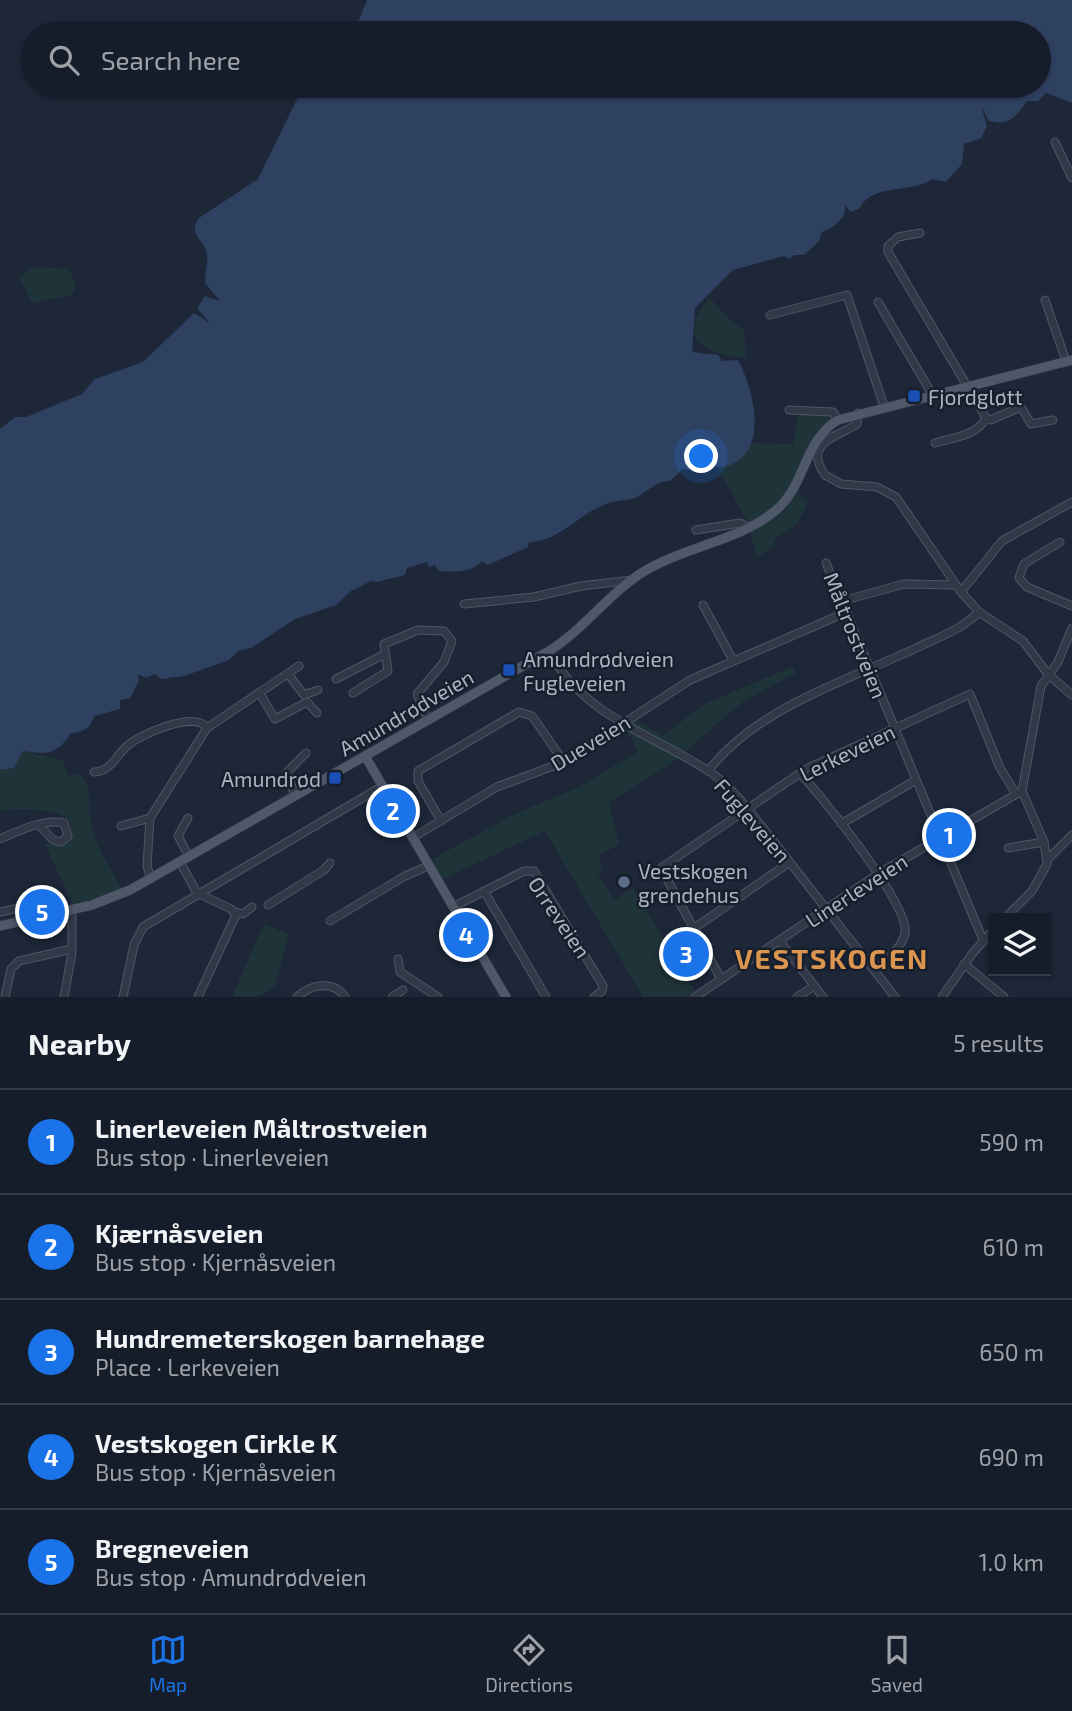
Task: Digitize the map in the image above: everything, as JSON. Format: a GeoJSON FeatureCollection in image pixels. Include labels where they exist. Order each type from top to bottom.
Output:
{"type":"FeatureCollection","features":[{"type":"Feature","properties":{"kind":"main road","name":"Amundrødveien"},"geometry":{"type":"LineString","coordinates":[[0,926],[72,910],[116,896],[151,879],[549,650],[578,631],[632,580],[659,563],[774,513],[787,500],[816,441],[838,420],[884,406],[1069,361]]}},
{"type":"Feature","properties":{"kind":"main road"},"geometry":{"type":"LineString","coordinates":[[365,757],[501,995]]}},
{"type":"Feature","properties":{"kind":"street"},"geometry":{"type":"LineString","coordinates":[[1055,142],[1072,178]]}},
{"type":"Feature","properties":{"kind":"street"},"geometry":{"type":"LineString","coordinates":[[920,233],[894,239],[888,246],[888,253],[986,418],[990,420],[1021,407],[1031,424],[1053,421]]}},
{"type":"Feature","properties":{"kind":"street"},"geometry":{"type":"LineString","coordinates":[[770,315],[846,295],[884,406]]}},
{"type":"Feature","properties":{"kind":"street"},"geometry":{"type":"LineString","coordinates":[[1045,300],[1069,361]]}},
{"type":"Feature","properties":{"kind":"street"},"geometry":{"type":"LineString","coordinates":[[878,302],[932,394]]}},
{"type":"Feature","properties":{"kind":"street"},"geometry":{"type":"LineString","coordinates":[[789,410],[833,412],[838,420]]}},
{"type":"Feature","properties":{"kind":"street"},"geometry":{"type":"LineString","coordinates":[[858,413],[857,424],[835,434],[822,446],[818,453],[821,470],[832,481],[877,487],[896,497],[958,589],[979,612],[1023,641],[1048,674],[1072,695]]}},
{"type":"Feature","properties":{"kind":"street"},"geometry":{"type":"LineString","coordinates":[[935,443],[965,435],[980,427],[986,418]]}},
{"type":"Feature","properties":{"kind":"street"},"geometry":{"type":"LineString","coordinates":[[958,589],[1002,541],[1072,502]]}},
{"type":"Feature","properties":{"kind":"street","name":"Amundrødveien"},"geometry":{"type":"LineString","coordinates":[[696,530],[740,523],[747,527]]}},
{"type":"Feature","properties":{"kind":"street"},"geometry":{"type":"LineString","coordinates":[[1060,542],[1024,564],[1019,578],[1027,587],[1072,606]]}},
{"type":"Feature","properties":{"kind":"street","name":"Måltrostveien"},"geometry":{"type":"LineString","coordinates":[[826,563],[983,940]]}},
{"type":"Feature","properties":{"kind":"street","name":"Amundrødveien"},"geometry":{"type":"LineString","coordinates":[[464,604],[534,597],[581,586],[632,580]]}},
{"type":"Feature","properties":{"kind":"street"},"geometry":{"type":"LineString","coordinates":[[842,601],[904,584],[958,589]]}},
{"type":"Feature","properties":{"kind":"street"},"geometry":{"type":"LineString","coordinates":[[704,605],[733,660]]}},
{"type":"Feature","properties":{"kind":"street","name":"Dueveien"},"geometry":{"type":"LineString","coordinates":[[412,838],[497,787],[565,762],[682,684],[846,612]]}},
{"type":"Feature","properties":{"kind":"street"},"geometry":{"type":"LineString","coordinates":[[708,771],[724,753],[770,718],[807,697],[955,630],[979,612]]}},
{"type":"Feature","properties":{"kind":"street"},"geometry":{"type":"LineString","coordinates":[[1019,792],[1039,692],[1058,662],[1072,628]]}},
{"type":"Feature","properties":{"kind":"street"},"geometry":{"type":"LineString","coordinates":[[353,693],[388,671],[384,644],[418,630],[444,631],[452,642],[449,653],[417,694],[428,720]]}},
{"type":"Feature","properties":{"kind":"street","name":"Fugleveien"},"geometry":{"type":"LineString","coordinates":[[549,650],[578,689],[620,724],[708,771],[749,810],[893,996]]}},
{"type":"Feature","properties":{"kind":"street"},"geometry":{"type":"LineString","coordinates":[[336,679],[385,654]]}},
{"type":"Feature","properties":{"kind":"street"},"geometry":{"type":"LineString","coordinates":[[151,879],[147,866],[150,818],[207,728],[299,666]]}},
{"type":"Feature","properties":{"kind":"street"},"geometry":{"type":"LineString","coordinates":[[288,674],[304,695],[318,690]]}},
{"type":"Feature","properties":{"kind":"street"},"geometry":{"type":"LineString","coordinates":[[259,692],[275,719],[307,702],[317,713]]}},
{"type":"Feature","properties":{"kind":"street","name":"Lerkeveien"},"geometry":{"type":"LineString","coordinates":[[721,979],[661,868],[800,773],[971,694],[994,755],[1011,785]]}},
{"type":"Feature","properties":{"kind":"street"},"geometry":{"type":"LineString","coordinates":[[441,821],[418,781],[418,771],[519,712],[525,711],[532,716],[565,762]]}},
{"type":"Feature","properties":{"kind":"street"},"geometry":{"type":"LineString","coordinates":[[94,772],[106,770],[127,746],[154,732],[194,720],[202,722],[207,728]]}},
{"type":"Feature","properties":{"kind":"street"},"geometry":{"type":"LineString","coordinates":[[296,796],[286,772],[306,753]]}},
{"type":"Feature","properties":{"kind":"street"},"geometry":{"type":"LineString","coordinates":[[800,773],[878,874],[903,919],[905,930],[901,942],[875,970]]}},
{"type":"Feature","properties":{"kind":"street"},"geometry":{"type":"LineString","coordinates":[[841,824],[916,779]]}},
{"type":"Feature","properties":{"kind":"street"},"geometry":{"type":"LineString","coordinates":[[1011,785],[1023,781]]}},
{"type":"Feature","properties":{"kind":"street"},"geometry":{"type":"LineString","coordinates":[[1011,785],[1019,792],[1044,842],[1048,859]]}},
{"type":"Feature","properties":{"kind":"street"},"geometry":{"type":"LineString","coordinates":[[123,997],[139,932],[197,893],[284,845],[381,786]]}},
{"type":"Feature","properties":{"kind":"street","name":"Linerleveien"},"geometry":{"type":"LineString","coordinates":[[695,997],[878,874],[1019,792]]}},
{"type":"Feature","properties":{"kind":"street"},"geometry":{"type":"LineString","coordinates":[[121,826],[150,818]]}},
{"type":"Feature","properties":{"kind":"street"},"geometry":{"type":"LineString","coordinates":[[188,818],[178,836],[189,857]]}},
{"type":"Feature","properties":{"kind":"street"},"geometry":{"type":"LineString","coordinates":[[0,839],[39,825]]}},
{"type":"Feature","properties":{"kind":"street"},"geometry":{"type":"LineString","coordinates":[[1010,913],[1039,882],[1048,859],[1072,835]]}},
{"type":"Feature","properties":{"kind":"street"},"geometry":{"type":"LineString","coordinates":[[1008,848],[1044,842]]}},
{"type":"Feature","properties":{"kind":"street"},"geometry":{"type":"LineString","coordinates":[[180,862],[197,893],[243,914],[252,907]]}},
{"type":"Feature","properties":{"kind":"street"},"geometry":{"type":"LineString","coordinates":[[693,929],[790,862]]}},
{"type":"Feature","properties":{"kind":"street"},"geometry":{"type":"LineString","coordinates":[[268,905],[324,870],[330,863]]}},
{"type":"Feature","properties":{"kind":"street"},"geometry":{"type":"LineString","coordinates":[[330,920],[405,876],[428,866]]}},
{"type":"Feature","properties":{"kind":"street","name":"Orreveien"},"geometry":{"type":"LineString","coordinates":[[453,907],[524,871],[534,871],[603,986],[603,991],[594,997]]}},
{"type":"Feature","properties":{"kind":"street"},"geometry":{"type":"LineString","coordinates":[[484,891],[546,997]]}},
{"type":"Feature","properties":{"kind":"street"},"geometry":{"type":"LineString","coordinates":[[0,912],[47,902]]}},
{"type":"Feature","properties":{"kind":"street"},"geometry":{"type":"LineString","coordinates":[[23,907],[27,920]]}},
{"type":"Feature","properties":{"kind":"street"},"geometry":{"type":"LineString","coordinates":[[64,997],[72,949],[72,910]]}},
{"type":"Feature","properties":{"kind":"street"},"geometry":{"type":"LineString","coordinates":[[198,997],[235,922],[236,912]]}},
{"type":"Feature","properties":{"kind":"street"},"geometry":{"type":"LineString","coordinates":[[942,997],[988,935]]}},
{"type":"Feature","properties":{"kind":"street"},"geometry":{"type":"LineString","coordinates":[[779,940],[822,997]]}},
{"type":"Feature","properties":{"kind":"street"},"geometry":{"type":"LineString","coordinates":[[5,997],[11,969],[19,961],[72,949]]}},
{"type":"Feature","properties":{"kind":"street"},"geometry":{"type":"LineString","coordinates":[[398,959],[402,974],[438,997]]}},
{"type":"Feature","properties":{"kind":"street"},"geometry":{"type":"LineString","coordinates":[[964,964],[1004,997]]}},
{"type":"Feature","properties":{"kind":"street"},"geometry":{"type":"LineString","coordinates":[[297,997],[310,995],[316,986],[329,985],[338,988],[345,997]]}},
{"type":"Feature","properties":{"kind":"street"},"geometry":{"type":"LineString","coordinates":[[797,997],[814,986]]}},
{"type":"Feature","properties":{"kind":"street"},"geometry":{"type":"LineString","coordinates":[[392,997],[402,990]]}},
{"type":"Feature","properties":{"kind":"green space"},"geometry":{"type":"Polygon","coordinates":[[[33,267],[69,269],[76,287],[71,295],[32,303],[19,277],[33,267]]]}},
{"type":"Feature","properties":{"kind":"green space"},"geometry":{"type":"Polygon","coordinates":[[[709,298],[744,330],[746,358],[718,353],[699,342],[695,334],[695,324],[699,312],[709,298]]]}},
{"type":"Feature","properties":{"kind":"green space"},"geometry":{"type":"Polygon","coordinates":[[[799,413],[832,415],[836,419],[821,430],[811,443],[780,500],[767,512],[748,523],[718,468],[737,462],[751,443],[793,444],[799,413]]]}},
{"type":"Feature","properties":{"kind":"green space"},"geometry":{"type":"Polygon","coordinates":[[[797,492],[808,502],[797,524],[774,540],[774,547],[757,557],[749,530],[784,511],[797,492]]]}},
{"type":"Feature","properties":{"kind":"green space"},"geometry":{"type":"Polygon","coordinates":[[[792,667],[796,673],[744,701],[669,765],[609,802],[619,844],[599,856],[602,871],[598,874],[614,900],[633,888],[695,992],[687,997],[643,997],[545,831],[443,879],[432,859],[517,813],[577,788],[638,752],[631,736],[620,729],[634,719],[663,736],[704,704],[792,667]]]}},
{"type":"Feature","properties":{"kind":"green space"},"geometry":{"type":"Polygon","coordinates":[[[23,751],[63,760],[68,776],[77,774],[86,782],[95,837],[122,889],[74,907],[45,844],[70,842],[71,825],[67,819],[39,810],[0,811],[0,770],[14,768],[23,751]]]}},
{"type":"Feature","properties":{"kind":"green space"},"geometry":{"type":"Polygon","coordinates":[[[264,924],[289,934],[275,986],[256,997],[232,997],[264,924]]]}},
{"type":"Feature","properties":{"kind":"water"},"geometry":{"type":"Polygon","coordinates":[[[367,0],[1072,0],[1072,103],[1051,95],[1051,21],[359,21],[367,0]]]}},
{"type":"Feature","properties":{"kind":"water"},"geometry":{"type":"Polygon","coordinates":[[[1041,98],[1038,101],[1027,101],[1015,116],[1002,122],[989,121],[981,105],[987,126],[981,138],[964,144],[962,164],[946,182],[933,179],[873,195],[859,209],[850,212],[845,204],[840,221],[822,232],[819,241],[804,255],[794,255],[790,259],[784,256],[733,270],[695,308],[692,352],[718,355],[722,361],[738,360],[752,399],[752,442],[746,453],[736,462],[724,466],[683,469],[670,481],[657,484],[634,498],[596,508],[551,537],[529,542],[528,547],[488,565],[482,561],[468,570],[439,571],[435,565],[429,567],[427,562],[407,568],[405,575],[371,581],[351,591],[336,605],[295,619],[251,648],[238,651],[229,660],[184,676],[161,679],[155,674],[146,678],[138,674],[139,681],[130,698],[120,700],[120,709],[94,716],[88,727],[83,731],[71,733],[56,750],[45,753],[23,751],[14,768],[0,770],[0,429],[15,417],[26,417],[82,394],[95,379],[143,362],[194,313],[210,323],[197,308],[205,296],[220,301],[205,283],[207,254],[195,233],[196,224],[199,218],[258,179],[297,99],[1041,98]]]}},
{"type":"Feature","properties":{"kind":"place","name":"Fjordgløtt"},"geometry":{"type":"Point","coordinates":[914,396]}},
{"type":"Feature","properties":{"kind":"place","name":"Amundrødveien Fugleveien"},"geometry":{"type":"Point","coordinates":[509,670]}},
{"type":"Feature","properties":{"kind":"place","name":"Amundrød"},"geometry":{"type":"Point","coordinates":[335,778]}},
{"type":"Feature","properties":{"kind":"place","name":"Kjærnåsveien"},"geometry":{"type":"Point","coordinates":[393,811]}},
{"type":"Feature","properties":{"kind":"place","name":"Linerleveien Måltrostveien"},"geometry":{"type":"Point","coordinates":[949,835]}},
{"type":"Feature","properties":{"kind":"place","name":"Vestskogen grendehus"},"geometry":{"type":"Point","coordinates":[624,882]}},
{"type":"Feature","properties":{"kind":"place","name":"Bregneveien"},"geometry":{"type":"Point","coordinates":[42,912]}},
{"type":"Feature","properties":{"kind":"place","name":"Vestskogen Cirkle K"},"geometry":{"type":"Point","coordinates":[466,935]}},
{"type":"Feature","properties":{"kind":"place","name":"Hundremeterskogen barnehage"},"geometry":{"type":"Point","coordinates":[686,954]}},
{"type":"Feature","properties":{"kind":"district","name":"VESTSKOGEN"},"geometry":{"type":"Point","coordinates":[832,958]}}]}
